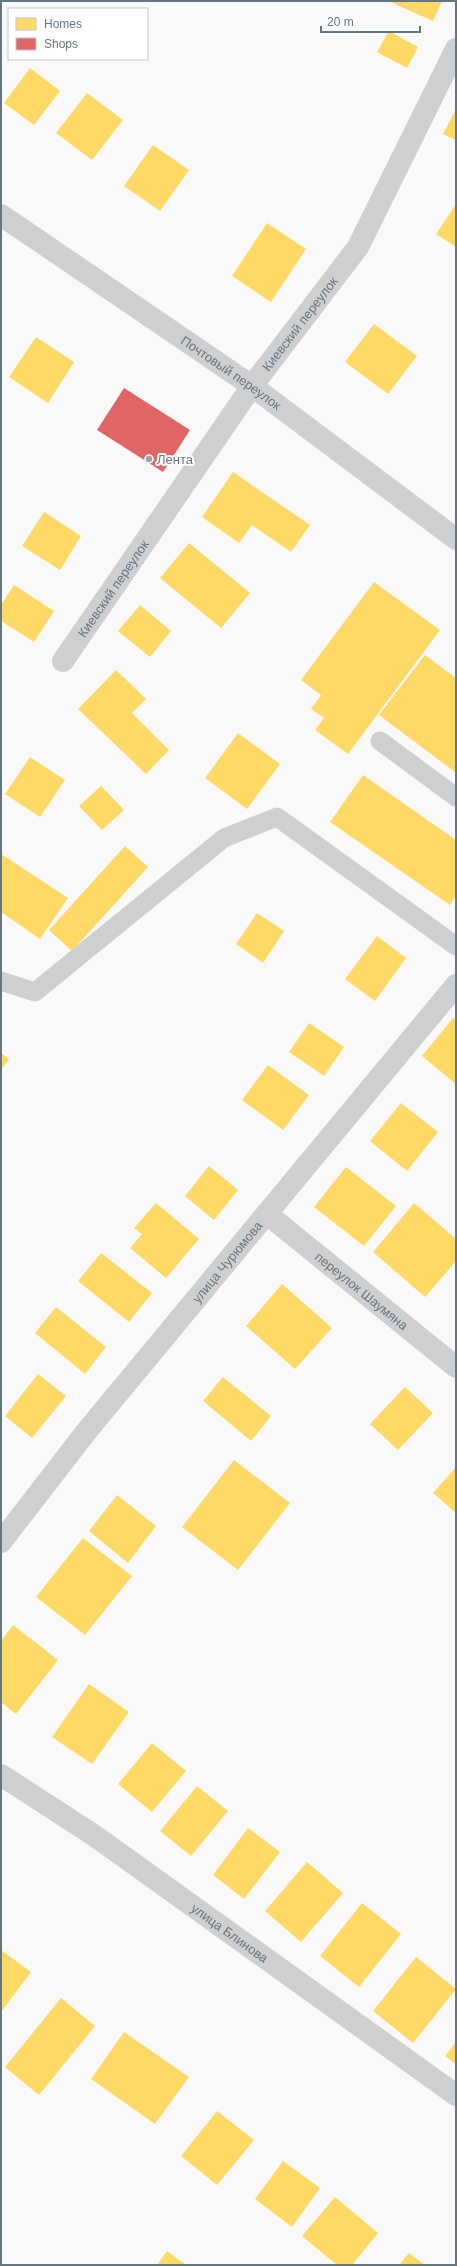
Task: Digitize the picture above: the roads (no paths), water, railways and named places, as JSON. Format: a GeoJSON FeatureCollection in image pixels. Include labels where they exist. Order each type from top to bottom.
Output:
{"type":"FeatureCollection","features":[{"type":"Feature","properties":{"kind":"street","name":"Киевский переулок"},"geometry":{"type":"LineString","coordinates":[[63,661],[252,386],[358,247],[456,49]]}},
{"type":"Feature","properties":{"kind":"street","name":"Почтовый переулок"},"geometry":{"type":"LineString","coordinates":[[1,215],[252,386],[456,540]]}},
{"type":"Feature","properties":{"kind":"street","name":"улица Чурюмова"},"geometry":{"type":"LineString","coordinates":[[1,1542],[86,1432],[456,984]]}},
{"type":"Feature","properties":{"kind":"street","name":"переулок Шаумяна"},"geometry":{"type":"LineString","coordinates":[[267,1214],[456,1367]]}},
{"type":"Feature","properties":{"kind":"street","name":"улица Блинова"},"geometry":{"type":"LineString","coordinates":[[1,1775],[95,1836],[456,2095]]}},
{"type":"Feature","properties":{"kind":"lane"},"geometry":{"type":"LineString","coordinates":[[380,741],[456,797]]}},
{"type":"Feature","properties":{"kind":"lane"},"geometry":{"type":"LineString","coordinates":[[1,981],[35,992],[224,838],[277,817],[456,946]]}},
{"type":"Feature","properties":{"kind":"place","name":"Лента"},"geometry":{"type":"Point","coordinates":[149,459]}}]}
